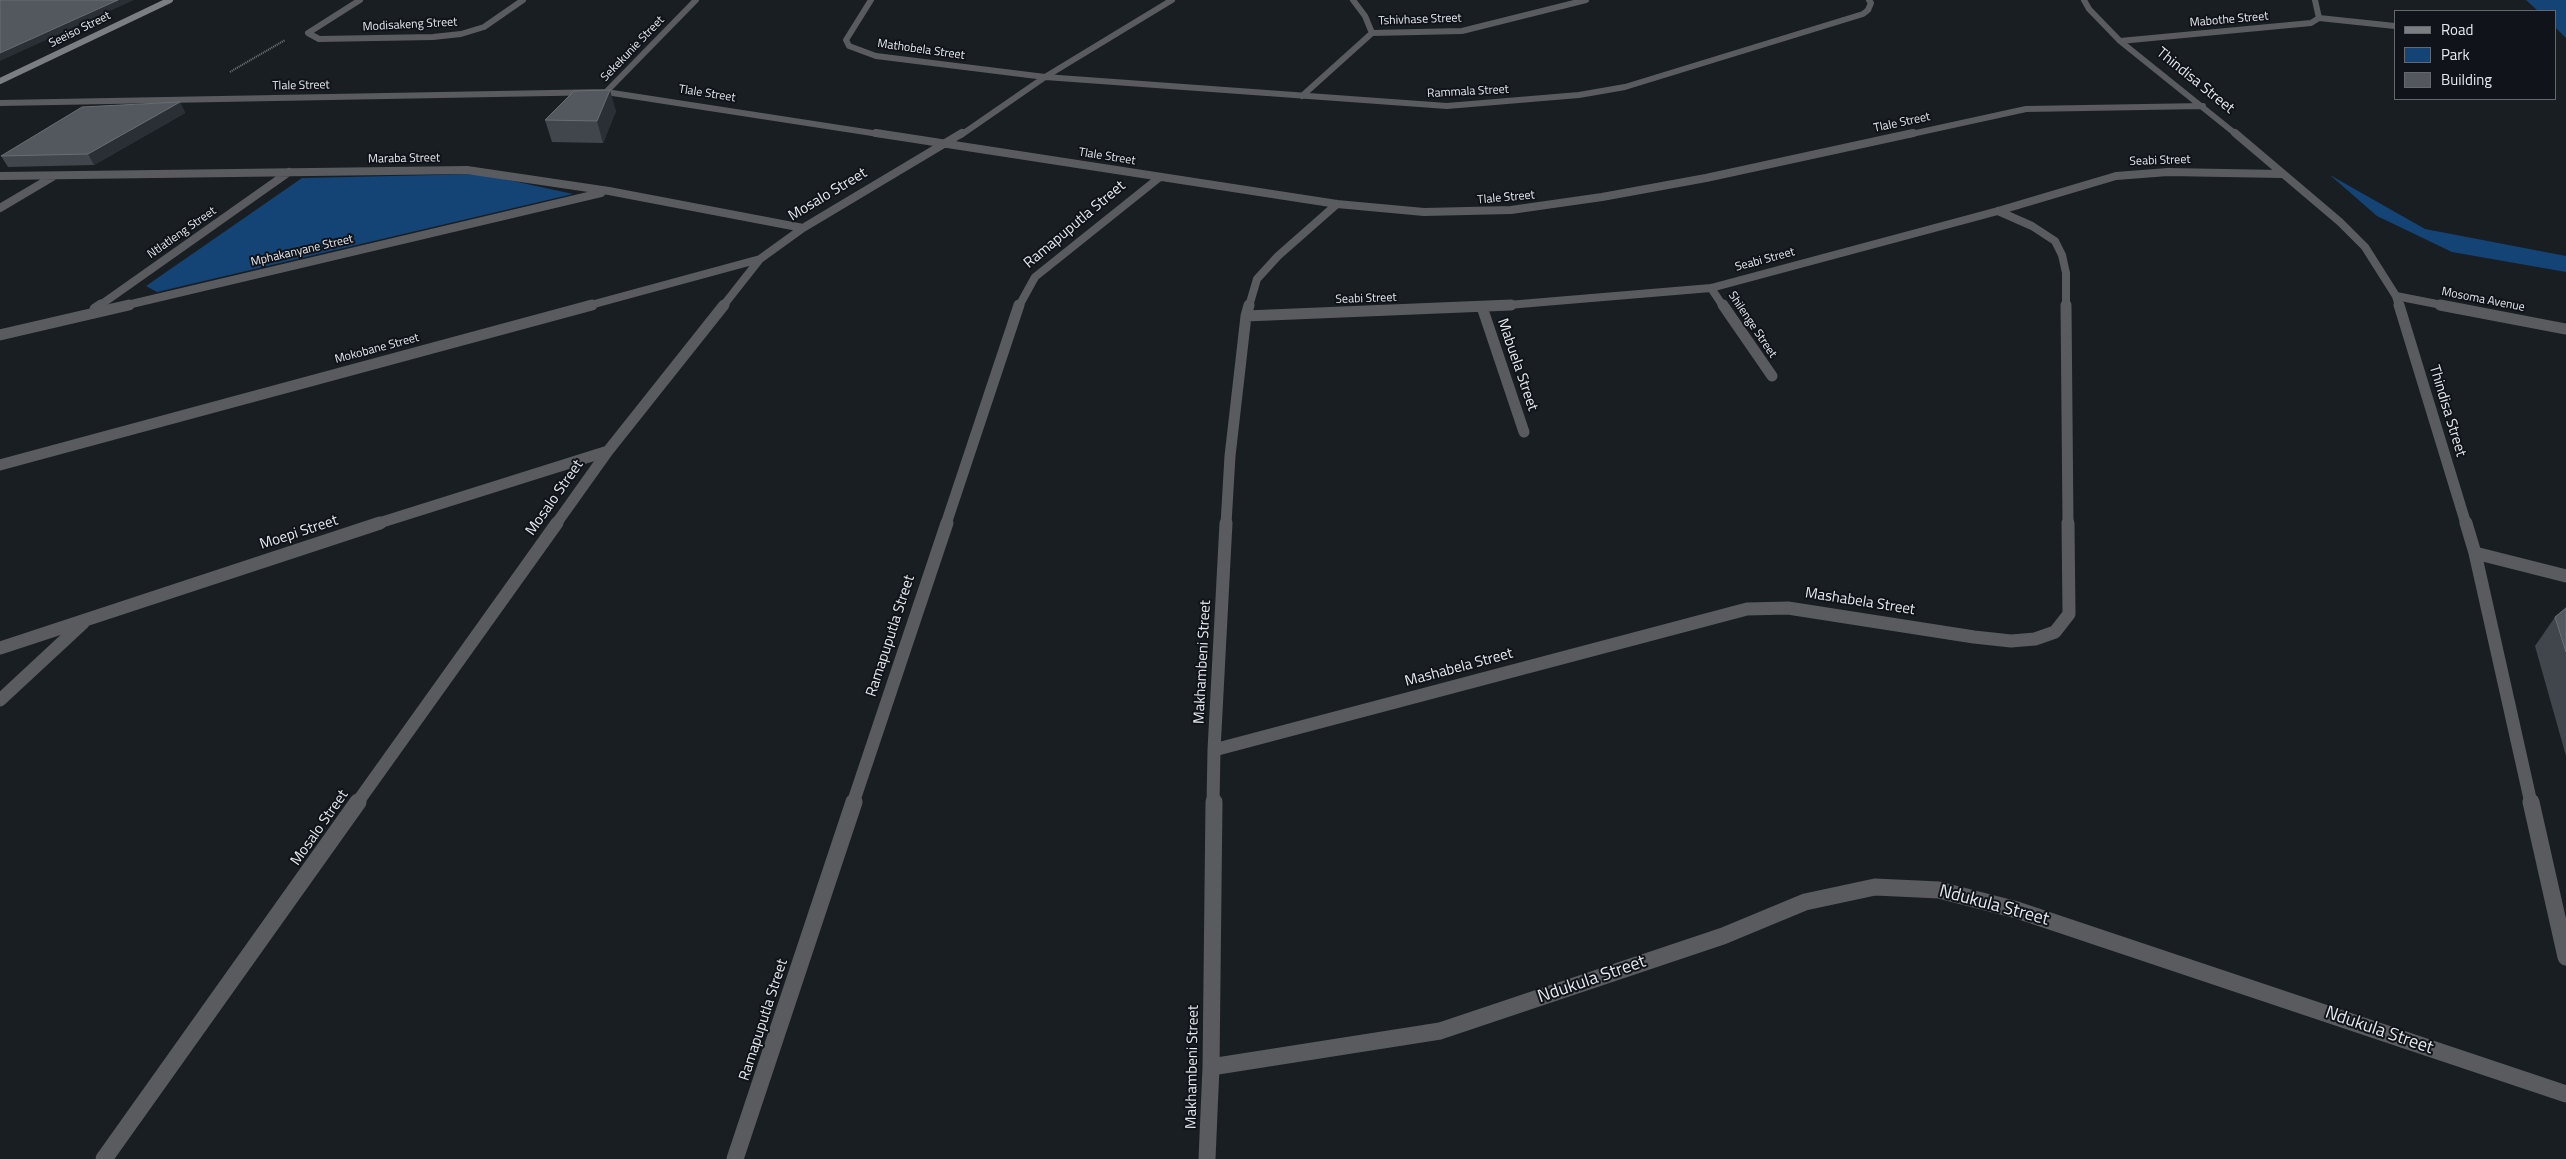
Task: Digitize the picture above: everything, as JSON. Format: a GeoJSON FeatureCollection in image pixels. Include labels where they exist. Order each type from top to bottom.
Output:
{"type":"FeatureCollection","features":[{"type":"Feature","properties":{"kind":"street","name":"Seeiso Street"},"geometry":{"type":"LineString","coordinates":[[0,81],[170,0]]}},
{"type":"Feature","properties":{"kind":"street"},"geometry":{"type":"LineString","coordinates":[[309,32],[360,0]]}},
{"type":"Feature","properties":{"kind":"street","name":"Modisakeng Street"},"geometry":{"type":"LineString","coordinates":[[309,32],[311,36],[319,39],[433,37],[461,34],[484,27],[523,0]]}},
{"type":"Feature","properties":{"kind":"street","name":"Sekekunie Street"},"geometry":{"type":"LineString","coordinates":[[606,92],[696,0]]}},
{"type":"Feature","properties":{"kind":"street","name":"Mathobela Street"},"geometry":{"type":"LineString","coordinates":[[871,0],[846,40],[849,46],[859,51],[876,56],[1045,77]]}},
{"type":"Feature","properties":{"kind":"street","name":"Mosalo Street"},"geometry":{"type":"LineString","coordinates":[[104,1159],[608,452],[760,259],[803,228],[947,144],[1045,77],[1172,0]]}},
{"type":"Feature","properties":{"kind":"street"},"geometry":{"type":"LineString","coordinates":[[1302,96],[1372,33],[1365,16],[1354,0]]}},
{"type":"Feature","properties":{"kind":"street","name":"Tshivhase Street"},"geometry":{"type":"LineString","coordinates":[[1372,33],[1462,31],[1586,0]]}},
{"type":"Feature","properties":{"kind":"street","name":"Rammala Street"},"geometry":{"type":"LineString","coordinates":[[1045,77],[1447,106],[1595,93],[1625,87],[1852,18],[1868,10],[1871,3],[1869,0]]}},
{"type":"Feature","properties":{"kind":"street","name":"Thindisa Street"},"geometry":{"type":"LineString","coordinates":[[2084,0],[2089,9],[2120,41],[2203,106],[2340,222],[2365,247],[2396,296],[2476,553],[2566,957]]}},
{"type":"Feature","properties":{"kind":"street"},"geometry":{"type":"LineString","coordinates":[[2315,0],[2319,18],[2394,26]]}},
{"type":"Feature","properties":{"kind":"street","name":"Mabothe Street"},"geometry":{"type":"LineString","coordinates":[[2120,41],[2281,27],[2311,23],[2319,18]]}},
{"type":"Feature","properties":{"kind":"street","name":"Tlale Street"},"geometry":{"type":"LineString","coordinates":[[0,103],[606,92],[1338,204],[1424,212],[1510,210],[1706,178],[2026,109],[2203,106]]}},
{"type":"Feature","properties":{"kind":"street","name":"Maraba Street"},"geometry":{"type":"LineString","coordinates":[[0,176],[467,170],[609,191],[803,228]]}},
{"type":"Feature","properties":{"kind":"street","name":"Ntlatleng Street"},"geometry":{"type":"LineString","coordinates":[[89,314],[289,172]]}},
{"type":"Feature","properties":{"kind":"street","name":"Seabi Street"},"geometry":{"type":"LineString","coordinates":[[1246,316],[1482,308],[1711,288],[1998,211],[2116,176],[2168,172],[2281,174]]}},
{"type":"Feature","properties":{"kind":"street"},"geometry":{"type":"LineString","coordinates":[[0,208],[55,175]]}},
{"type":"Feature","properties":{"kind":"street","name":"Ramapuputla Street"},"geometry":{"type":"LineString","coordinates":[[735,1159],[1022,297],[1035,277],[1054,260],[1160,177]]}},
{"type":"Feature","properties":{"kind":"street","name":"Mphakanyane Street"},"geometry":{"type":"LineString","coordinates":[[0,335],[609,191]]}},
{"type":"Feature","properties":{"kind":"street","name":"Makhambeni Street"},"geometry":{"type":"LineString","coordinates":[[1207,1159],[1211,1067],[1214,750],[1230,456],[1246,316],[1257,279],[1278,256],[1338,204]]}},
{"type":"Feature","properties":{"kind":"street","name":"Mashabela Street"},"geometry":{"type":"LineString","coordinates":[[1214,750],[1747,609],[1788,608],[1822,612],[1974,637],[2011,641],[2035,639],[2055,632],[2069,614],[2066,273],[2062,255],[2055,241],[2032,226],[1998,211]]}},
{"type":"Feature","properties":{"kind":"street","name":"Mokobane Street"},"geometry":{"type":"LineString","coordinates":[[0,465],[760,259]]}},
{"type":"Feature","properties":{"kind":"street","name":"Shilenge Street"},"geometry":{"type":"LineString","coordinates":[[1711,288],[1772,376]]}},
{"type":"Feature","properties":{"kind":"street","name":"Mosoma Avenue"},"geometry":{"type":"LineString","coordinates":[[2396,296],[2566,329]]}},
{"type":"Feature","properties":{"kind":"street","name":"Mabuela Street"},"geometry":{"type":"LineString","coordinates":[[1482,308],[1524,432]]}},
{"type":"Feature","properties":{"kind":"street","name":"Moepi Street"},"geometry":{"type":"LineString","coordinates":[[0,648],[429,507],[608,452]]}},
{"type":"Feature","properties":{"kind":"street"},"geometry":{"type":"LineString","coordinates":[[2476,553],[2566,576]]}},
{"type":"Feature","properties":{"kind":"street"},"geometry":{"type":"LineString","coordinates":[[0,700],[87,620]]}},
{"type":"Feature","properties":{"kind":"street","name":"Ndukula Street"},"geometry":{"type":"LineString","coordinates":[[1211,1067],[1440,1031],[1723,936],[1805,902],[1875,887],[1939,890],[2017,910],[2566,1094]]}},
{"type":"Feature","properties":{"kind":"path"},"geometry":{"type":"LineString","coordinates":[[223,76],[290,37],[309,32]]}},
{"type":"Feature","properties":{"kind":"green space"},"geometry":{"type":"Polygon","coordinates":[[[2526,0],[2566,0],[2566,38],[2556,28],[2556,10],[2537,10],[2526,0]]]}},
{"type":"Feature","properties":{"kind":"green space"},"geometry":{"type":"Polygon","coordinates":[[[481,174],[573,194],[157,292],[146,286],[302,178],[481,174]]]}},
{"type":"Feature","properties":{"kind":"green space"},"geometry":{"type":"Polygon","coordinates":[[[2330,175],[2425,229],[2566,256],[2566,272],[2452,252],[2377,216],[2330,175]]]}},
{"type":"Feature","properties":{"kind":"building"},"geometry":{"type":"Polygon","coordinates":[[[0,0],[118,0],[0,53],[0,0]]]}},
{"type":"Feature","properties":{"kind":"building"},"geometry":{"type":"Polygon","coordinates":[[[610,90],[597,121],[545,120],[574,91],[610,90]]]}},
{"type":"Feature","properties":{"kind":"building"},"geometry":{"type":"Polygon","coordinates":[[[180,102],[88,154],[1,156],[82,107],[180,102]]]}},
{"type":"Feature","properties":{"kind":"building"},"geometry":{"type":"Polygon","coordinates":[[[2566,608],[2566,652],[2555,617],[2566,608]]]}}]}
